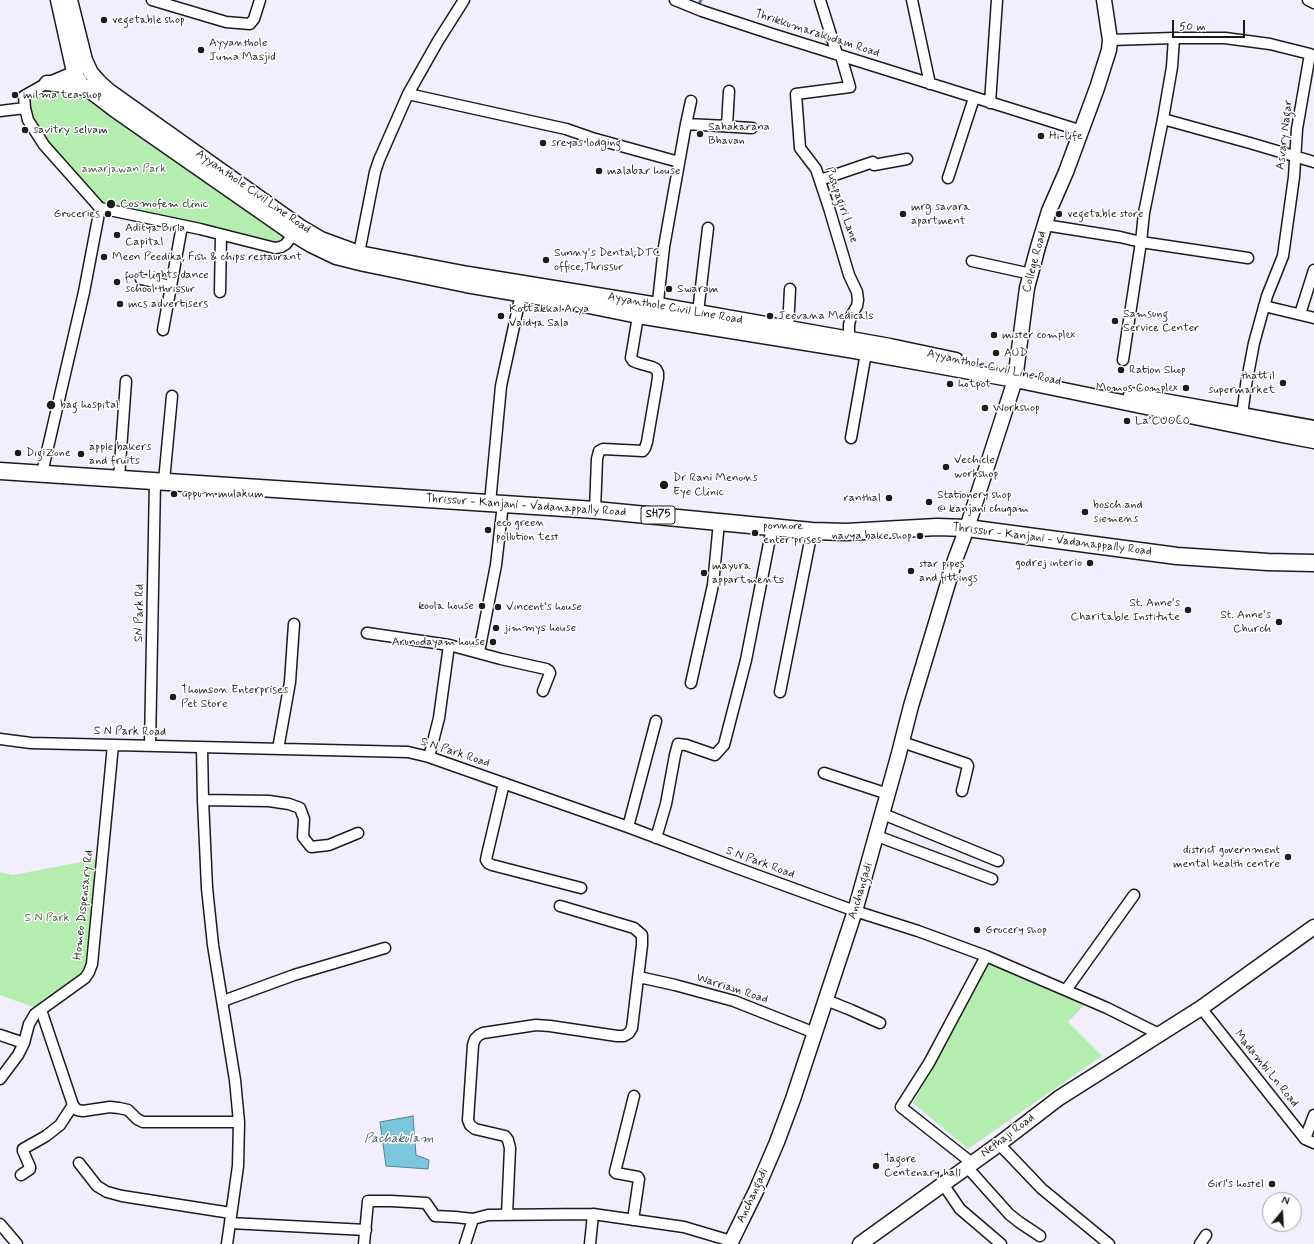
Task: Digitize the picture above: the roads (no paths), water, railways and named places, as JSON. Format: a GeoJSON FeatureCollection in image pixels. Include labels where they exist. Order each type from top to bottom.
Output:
{"type":"FeatureCollection","features":[{"type":"Feature","properties":{"kind":"main road","name":"Ayyanthole Civil Line Road"},"geometry":{"type":"LineString","coordinates":[[58,0],[74,72],[77,79],[109,91],[299,226],[336,257],[358,258],[484,282],[658,305],[698,312],[793,333],[866,353],[1015,376],[1314,428]]}},
{"type":"Feature","properties":{"kind":"main road","name":"Ayyanthole Civil Line Road"},"geometry":{"type":"LineString","coordinates":[[70,0],[84,60],[92,84],[154,137],[293,234],[319,243]]}},
{"type":"Feature","properties":{"kind":"main road","name":"College Road"},"geometry":{"type":"LineString","coordinates":[[967,528],[1015,376],[1027,288],[1045,225],[1082,131],[1109,50],[1110,40],[1104,0]]}},
{"type":"Feature","properties":{"kind":"main road"},"geometry":{"type":"LineString","coordinates":[[48,83],[92,84]]}},
{"type":"Feature","properties":{"kind":"main road","name":"Ayyanthole Civil Line Road"},"geometry":{"type":"LineString","coordinates":[[484,282],[521,294],[657,319],[849,339],[890,346],[1015,376]]}},
{"type":"Feature","properties":{"kind":"main road"},"geometry":{"type":"LineString","coordinates":[[1015,376],[1314,441]]}},
{"type":"Feature","properties":{"kind":"main road","name":"Thrissur - Kanjani - Vadanappally Road"},"geometry":{"type":"LineString","coordinates":[[0,471],[595,510],[812,531],[846,532],[937,527],[967,528],[1177,556],[1268,562],[1314,563]]}},
{"type":"Feature","properties":{"kind":"main road","name":"Anchangadi"},"geometry":{"type":"LineString","coordinates":[[730,1242],[756,1191],[777,1142],[826,1000],[855,911],[877,836],[911,706],[955,560],[967,528]]}},
{"type":"Feature","properties":{"kind":"main road","name":"Nethaji Road"},"geometry":{"type":"LineString","coordinates":[[860,1244],[970,1165],[1059,1098],[1201,1008],[1314,927]]}},
{"type":"Feature","properties":{"kind":"street"},"geometry":{"type":"LineString","coordinates":[[152,0],[226,22],[250,24],[254,19],[260,0]]}},
{"type":"Feature","properties":{"kind":"street"},"geometry":{"type":"LineString","coordinates":[[358,258],[375,172],[379,160],[408,94],[438,41],[464,0]]}},
{"type":"Feature","properties":{"kind":"street","name":"Thrikkumarakudam Road"},"geometry":{"type":"LineString","coordinates":[[676,0],[698,4],[702,11],[1082,131]]}},
{"type":"Feature","properties":{"kind":"street"},"geometry":{"type":"LineString","coordinates":[[820,0],[839,55]]}},
{"type":"Feature","properties":{"kind":"street"},"geometry":{"type":"LineString","coordinates":[[912,0],[930,84]]}},
{"type":"Feature","properties":{"kind":"street"},"geometry":{"type":"LineString","coordinates":[[990,102],[997,0]]}},
{"type":"Feature","properties":{"kind":"street"},"geometry":{"type":"LineString","coordinates":[[1308,0],[1314,4]]}},
{"type":"Feature","properties":{"kind":"street"},"geometry":{"type":"LineString","coordinates":[[1123,360],[1141,242],[1144,212],[1172,67],[1174,38]]}},
{"type":"Feature","properties":{"kind":"street","name":"Asvary Nagar"},"geometry":{"type":"LineString","coordinates":[[1110,40],[1225,38],[1270,44],[1312,55],[1297,129],[1296,157],[1283,256],[1264,306],[1253,350],[1242,415]]}},
{"type":"Feature","properties":{"kind":"street","name":"Pushpagiri Lane"},"geometry":{"type":"LineString","coordinates":[[839,55],[850,87],[796,94],[800,148],[816,169],[838,234],[849,275],[857,292],[857,306],[851,316],[849,325],[849,339]]}},
{"type":"Feature","properties":{"kind":"street"},"geometry":{"type":"LineString","coordinates":[[87,66],[48,83],[24,96],[25,108],[28,120],[44,145],[100,208],[275,248],[286,244],[293,234]]}},
{"type":"Feature","properties":{"kind":"street"},"geometry":{"type":"LineString","coordinates":[[686,124],[728,126],[729,91]]}},
{"type":"Feature","properties":{"kind":"street"},"geometry":{"type":"LineString","coordinates":[[408,94],[566,129],[592,138],[679,162]]}},
{"type":"Feature","properties":{"kind":"street"},"geometry":{"type":"LineString","coordinates":[[948,178],[974,98]]}},
{"type":"Feature","properties":{"kind":"street"},"geometry":{"type":"LineString","coordinates":[[657,319],[664,247],[691,101]]}},
{"type":"Feature","properties":{"kind":"street"},"geometry":{"type":"LineString","coordinates":[[0,112],[25,108]]}},
{"type":"Feature","properties":{"kind":"street"},"geometry":{"type":"LineString","coordinates":[[1162,119],[1314,162]]}},
{"type":"Feature","properties":{"kind":"street"},"geometry":{"type":"LineString","coordinates":[[686,124],[752,128]]}},
{"type":"Feature","properties":{"kind":"street"},"geometry":{"type":"LineString","coordinates":[[820,180],[874,162],[874,165],[907,159]]}},
{"type":"Feature","properties":{"kind":"street"},"geometry":{"type":"LineString","coordinates":[[42,473],[84,292],[100,208]]}},
{"type":"Feature","properties":{"kind":"street"},"geometry":{"type":"LineString","coordinates":[[1045,225],[1120,237],[1141,242],[1248,258]]}},
{"type":"Feature","properties":{"kind":"street"},"geometry":{"type":"LineString","coordinates":[[163,330],[182,226]]}},
{"type":"Feature","properties":{"kind":"street"},"geometry":{"type":"LineString","coordinates":[[698,312],[708,228]]}},
{"type":"Feature","properties":{"kind":"street"},"geometry":{"type":"LineString","coordinates":[[220,292],[221,235]]}},
{"type":"Feature","properties":{"kind":"street"},"geometry":{"type":"LineString","coordinates":[[972,261],[1031,274]]}},
{"type":"Feature","properties":{"kind":"street"},"geometry":{"type":"LineString","coordinates":[[1300,314],[1314,270]]}},
{"type":"Feature","properties":{"kind":"street"},"geometry":{"type":"LineString","coordinates":[[141,279],[171,286]]}},
{"type":"Feature","properties":{"kind":"street"},"geometry":{"type":"LineString","coordinates":[[790,289],[793,333]]}},
{"type":"Feature","properties":{"kind":"street"},"geometry":{"type":"LineString","coordinates":[[479,652],[496,565],[501,386],[521,294]]}},
{"type":"Feature","properties":{"kind":"street"},"geometry":{"type":"LineString","coordinates":[[1264,306],[1314,318]]}},
{"type":"Feature","properties":{"kind":"street"},"geometry":{"type":"LineString","coordinates":[[595,510],[598,459],[600,451],[602,449],[643,451],[647,442],[658,373],[656,369],[633,361],[631,358],[638,316]]}},
{"type":"Feature","properties":{"kind":"street"},"geometry":{"type":"LineString","coordinates":[[851,438],[866,353]]}},
{"type":"Feature","properties":{"kind":"street"},"geometry":{"type":"LineString","coordinates":[[119,478],[126,381]]}},
{"type":"Feature","properties":{"kind":"street","name":"SN Park Rd"},"geometry":{"type":"LineString","coordinates":[[150,746],[160,481],[172,396]]}},
{"type":"Feature","properties":{"kind":"street"},"geometry":{"type":"LineString","coordinates":[[692,683],[713,585],[719,522]]}},
{"type":"Feature","properties":{"kind":"street"},"geometry":{"type":"LineString","coordinates":[[656,838],[666,804],[678,744],[686,745],[714,755],[724,745],[746,660],[772,528]]}},
{"type":"Feature","properties":{"kind":"street"},"geometry":{"type":"LineString","coordinates":[[780,692],[812,531]]}},
{"type":"Feature","properties":{"kind":"street"},"geometry":{"type":"LineString","coordinates":[[278,749],[290,682],[294,624]]}},
{"type":"Feature","properties":{"kind":"street"},"geometry":{"type":"LineString","coordinates":[[367,633],[449,645],[550,671],[543,691]]}},
{"type":"Feature","properties":{"kind":"street"},"geometry":{"type":"LineString","coordinates":[[429,757],[439,718],[449,645]]}},
{"type":"Feature","properties":{"kind":"street"},"geometry":{"type":"LineString","coordinates":[[628,827],[656,721]]}},
{"type":"Feature","properties":{"kind":"street","name":"S N Park Road"},"geometry":{"type":"LineString","coordinates":[[0,739],[31,743],[408,752],[429,757],[628,827],[855,911]]}},
{"type":"Feature","properties":{"kind":"street"},"geometry":{"type":"LineString","coordinates":[[902,742],[967,764],[968,766],[962,791]]}},
{"type":"Feature","properties":{"kind":"street","name":"Homeo Dispensary Rd"},"geometry":{"type":"LineString","coordinates":[[0,1079],[18,1055],[24,1043],[29,1024],[35,1014],[85,978],[92,964],[113,745]]}},
{"type":"Feature","properties":{"kind":"street"},"geometry":{"type":"LineString","coordinates":[[202,748],[207,888],[213,945],[235,1080],[239,1122],[238,1166],[227,1244]]}},
{"type":"Feature","properties":{"kind":"street"},"geometry":{"type":"LineString","coordinates":[[824,773],[888,794]]}},
{"type":"Feature","properties":{"kind":"street"},"geometry":{"type":"LineString","coordinates":[[504,784],[487,855],[486,860],[488,863],[581,888]]}},
{"type":"Feature","properties":{"kind":"street"},"geometry":{"type":"LineString","coordinates":[[203,800],[269,801],[289,804],[300,808],[304,819],[303,837],[311,847],[329,845],[358,833]]}},
{"type":"Feature","properties":{"kind":"street"},"geometry":{"type":"LineString","coordinates":[[883,814],[998,861]]}},
{"type":"Feature","properties":{"kind":"street"},"geometry":{"type":"LineString","coordinates":[[877,836],[992,879]]}},
{"type":"Feature","properties":{"kind":"street"},"geometry":{"type":"LineString","coordinates":[[1066,990],[1134,895]]}},
{"type":"Feature","properties":{"kind":"street"},"geometry":{"type":"LineString","coordinates":[[507,1215],[510,1148],[508,1140],[505,1136],[475,1129],[470,1125],[468,1120],[473,1045],[478,1035],[536,1025],[624,1036],[629,1033],[632,1028],[639,977],[642,935],[634,928],[560,906]]}},
{"type":"Feature","properties":{"kind":"street"},"geometry":{"type":"LineString","coordinates":[[855,911],[918,931],[986,956],[1107,1008],[1159,1034]]}},
{"type":"Feature","properties":{"kind":"street"},"geometry":{"type":"LineString","coordinates":[[223,1001],[294,975],[385,948]]}},
{"type":"Feature","properties":{"kind":"street"},"geometry":{"type":"LineString","coordinates":[[986,956],[929,1062],[901,1107],[970,1165],[1009,1214],[1040,1236]]}},
{"type":"Feature","properties":{"kind":"street","name":"Warriam Road"},"geometry":{"type":"LineString","coordinates":[[639,977],[734,1001],[815,1033]]}},
{"type":"Feature","properties":{"kind":"street"},"geometry":{"type":"LineString","coordinates":[[826,1000],[880,1023]]}},
{"type":"Feature","properties":{"kind":"street","name":"Madambi Ln Road"},"geometry":{"type":"LineString","coordinates":[[1201,1008],[1310,1141]]}},
{"type":"Feature","properties":{"kind":"street"},"geometry":{"type":"LineString","coordinates":[[41,1010],[73,1105],[77,1110],[83,1111],[110,1107],[118,1108],[128,1110],[137,1119],[144,1122],[239,1122]]}},
{"type":"Feature","properties":{"kind":"street"},"geometry":{"type":"LineString","coordinates":[[0,1035],[24,1043]]}},
{"type":"Feature","properties":{"kind":"street"},"geometry":{"type":"LineString","coordinates":[[633,1220],[639,1179],[638,1177],[615,1172],[634,1096]]}},
{"type":"Feature","properties":{"kind":"street"},"geometry":{"type":"LineString","coordinates":[[22,1175],[30,1169],[22,1151],[23,1149],[46,1136],[60,1125],[73,1105]]}},
{"type":"Feature","properties":{"kind":"street"},"geometry":{"type":"LineString","coordinates":[[1310,1141],[1314,1115]]}},
{"type":"Feature","properties":{"kind":"street"},"geometry":{"type":"LineString","coordinates":[[998,1144],[1042,1189],[1109,1244]]}},
{"type":"Feature","properties":{"kind":"street"},"geometry":{"type":"LineString","coordinates":[[79,1163],[97,1186],[107,1192],[122,1196],[231,1213]]}},
{"type":"Feature","properties":{"kind":"street"},"geometry":{"type":"LineString","coordinates":[[943,1184],[960,1209],[1000,1244]]}},
{"type":"Feature","properties":{"kind":"street"},"geometry":{"type":"LineString","coordinates":[[364,1244],[368,1201],[412,1201],[426,1203],[435,1216],[473,1219],[488,1215],[593,1214],[684,1227],[730,1242]]}},
{"type":"Feature","properties":{"kind":"street"},"geometry":{"type":"LineString","coordinates":[[590,1244],[593,1214]]}},
{"type":"Feature","properties":{"kind":"street"},"geometry":{"type":"LineString","coordinates":[[465,1244],[473,1219]]}},
{"type":"Feature","properties":{"kind":"street"},"geometry":{"type":"LineString","coordinates":[[230,1223],[366,1230]]}},
{"type":"Feature","properties":{"kind":"street"},"geometry":{"type":"LineString","coordinates":[[0,1224],[17,1244]]}},
{"type":"Feature","properties":{"kind":"street"},"geometry":{"type":"LineString","coordinates":[[1200,1244],[1206,1235]]}},
{"type":"Feature","properties":{"kind":"water","name":"Pachakulam"},"geometry":{"type":"Polygon","coordinates":[[[413,1116],[416,1155],[429,1160],[428,1169],[386,1166],[380,1122],[413,1116]]]}},
{"type":"Feature","properties":{"kind":"waterway"},"geometry":{"type":"LineString","coordinates":[[697,8],[701,0]]}},
{"type":"Feature","properties":{"kind":"place","name":"vegetable shop"},"geometry":{"type":"Point","coordinates":[104,20]}},
{"type":"Feature","properties":{"kind":"place","name":"Ayyanthole Juma Masjid"},"geometry":{"type":"Point","coordinates":[201,50]}},
{"type":"Feature","properties":{"kind":"place","name":"milma tea shop"},"geometry":{"type":"Point","coordinates":[15,95]}},
{"type":"Feature","properties":{"kind":"place","name":"savitry selvam"},"geometry":{"type":"Point","coordinates":[25,130]}},
{"type":"Feature","properties":{"kind":"place","name":"Sahakarana Bhavan"},"geometry":{"type":"Point","coordinates":[700,134]}},
{"type":"Feature","properties":{"kind":"place","name":"Hi-life"},"geometry":{"type":"Point","coordinates":[1041,136]}},
{"type":"Feature","properties":{"kind":"place","name":"sreyas lodging"},"geometry":{"type":"Point","coordinates":[543,143]}},
{"type":"Feature","properties":{"kind":"place","name":"malabar house"},"geometry":{"type":"Point","coordinates":[599,171]}},
{"type":"Feature","properties":{"kind":"place","name":"Cosmofem clinic"},"geometry":{"type":"Point","coordinates":[111,204]}},
{"type":"Feature","properties":{"kind":"place","name":"Groceries"},"geometry":{"type":"Point","coordinates":[108,214]}},
{"type":"Feature","properties":{"kind":"place","name":"mrg savara apartment"},"geometry":{"type":"Point","coordinates":[903,214]}},
{"type":"Feature","properties":{"kind":"place","name":"vegetable store"},"geometry":{"type":"Point","coordinates":[1059,214]}},
{"type":"Feature","properties":{"kind":"place","name":"Aditya Birla Capital"},"geometry":{"type":"Point","coordinates":[117,235]}},
{"type":"Feature","properties":{"kind":"place","name":"Meen Peedika, Fish & chips restaurant"},"geometry":{"type":"Point","coordinates":[104,257]}},
{"type":"Feature","properties":{"kind":"place","name":"Sunny's Dental;DTC office,Thrissur"},"geometry":{"type":"Point","coordinates":[546,260]}},
{"type":"Feature","properties":{"kind":"place","name":"foot lights dance school thrissur"},"geometry":{"type":"Point","coordinates":[117,282]}},
{"type":"Feature","properties":{"kind":"place","name":"Swaram"},"geometry":{"type":"Point","coordinates":[669,289]}},
{"type":"Feature","properties":{"kind":"place","name":"mcs advertisers"},"geometry":{"type":"Point","coordinates":[120,304]}},
{"type":"Feature","properties":{"kind":"place","name":"Kottakkal Arya Vaidya Sala"},"geometry":{"type":"Point","coordinates":[501,316]}},
{"type":"Feature","properties":{"kind":"place","name":"Jeevana Medicals"},"geometry":{"type":"Point","coordinates":[770,316]}},
{"type":"Feature","properties":{"kind":"place","name":"Samsung Service Center"},"geometry":{"type":"Point","coordinates":[1115,321]}},
{"type":"Feature","properties":{"kind":"place","name":"mister complex"},"geometry":{"type":"Point","coordinates":[994,335]}},
{"type":"Feature","properties":{"kind":"place","name":"AUD"},"geometry":{"type":"Point","coordinates":[996,353]}},
{"type":"Feature","properties":{"kind":"place","name":"Ration Shop"},"geometry":{"type":"Point","coordinates":[1121,370]}},
{"type":"Feature","properties":{"kind":"place","name":"thattil supermarket"},"geometry":{"type":"Point","coordinates":[1283,383]}},
{"type":"Feature","properties":{"kind":"place","name":"hotpot"},"geometry":{"type":"Point","coordinates":[950,384]}},
{"type":"Feature","properties":{"kind":"place","name":"Momos Complex"},"geometry":{"type":"Point","coordinates":[1186,388]}},
{"type":"Feature","properties":{"kind":"place","name":"bag hospital"},"geometry":{"type":"Point","coordinates":[51,405]}},
{"type":"Feature","properties":{"kind":"place","name":"Workshop"},"geometry":{"type":"Point","coordinates":[985,408]}},
{"type":"Feature","properties":{"kind":"place","name":"La’CUOCO"},"geometry":{"type":"Point","coordinates":[1127,421]}},
{"type":"Feature","properties":{"kind":"place","name":"DigiZone"},"geometry":{"type":"Point","coordinates":[18,453]}},
{"type":"Feature","properties":{"kind":"place","name":"apple bakers and fruits"},"geometry":{"type":"Point","coordinates":[81,454]}},
{"type":"Feature","properties":{"kind":"place","name":"Vechicle workshop"},"geometry":{"type":"Point","coordinates":[946,467]}},
{"type":"Feature","properties":{"kind":"place","name":"Dr Rani Menons Eye Clinic"},"geometry":{"type":"Point","coordinates":[664,485]}},
{"type":"Feature","properties":{"kind":"place","name":"uppum mulakum"},"geometry":{"type":"Point","coordinates":[174,494]}},
{"type":"Feature","properties":{"kind":"place","name":"ranthal"},"geometry":{"type":"Point","coordinates":[889,498]}},
{"type":"Feature","properties":{"kind":"place","name":"Stationery shop @ kanjani chugam"},"geometry":{"type":"Point","coordinates":[929,502]}},
{"type":"Feature","properties":{"kind":"place","name":"bosch and siemens"},"geometry":{"type":"Point","coordinates":[1085,512]}},
{"type":"Feature","properties":{"kind":"place","name":"eco green pollution test"},"geometry":{"type":"Point","coordinates":[488,530]}},
{"type":"Feature","properties":{"kind":"place","name":"ponnore enter prises"},"geometry":{"type":"Point","coordinates":[755,533]}},
{"type":"Feature","properties":{"kind":"place","name":"navya bake shop"},"geometry":{"type":"Point","coordinates":[920,536]}},
{"type":"Feature","properties":{"kind":"place","name":"godrej interio"},"geometry":{"type":"Point","coordinates":[1090,563]}},
{"type":"Feature","properties":{"kind":"place","name":"star pipes and fittings"},"geometry":{"type":"Point","coordinates":[911,571]}},
{"type":"Feature","properties":{"kind":"place","name":"mayura appartments"},"geometry":{"type":"Point","coordinates":[704,573]}},
{"type":"Feature","properties":{"kind":"place","name":"koola house"},"geometry":{"type":"Point","coordinates":[482,606]}},
{"type":"Feature","properties":{"kind":"place","name":"Vincent's house"},"geometry":{"type":"Point","coordinates":[498,607]}},
{"type":"Feature","properties":{"kind":"place","name":"St. Anne's Charitable Institute"},"geometry":{"type":"Point","coordinates":[1188,610]}},
{"type":"Feature","properties":{"kind":"place","name":"St. Anne's Church"},"geometry":{"type":"Point","coordinates":[1279,622]}},
{"type":"Feature","properties":{"kind":"place","name":"jimmys house"},"geometry":{"type":"Point","coordinates":[496,628]}},
{"type":"Feature","properties":{"kind":"place","name":"Arunodayam house"},"geometry":{"type":"Point","coordinates":[493,642]}},
{"type":"Feature","properties":{"kind":"place","name":"Thomson Enterprises Pet Store"},"geometry":{"type":"Point","coordinates":[173,697]}},
{"type":"Feature","properties":{"kind":"place","name":"district government mental health centre"},"geometry":{"type":"Point","coordinates":[1288,857]}},
{"type":"Feature","properties":{"kind":"place","name":"Grocery shop"},"geometry":{"type":"Point","coordinates":[977,930]}},
{"type":"Feature","properties":{"kind":"place","name":"Tagore Centenary hall"},"geometry":{"type":"Point","coordinates":[876,1166]}},
{"type":"Feature","properties":{"kind":"place","name":"Girl's hostel"},"geometry":{"type":"Point","coordinates":[1272,1184]}},
{"type":"Feature","properties":{"kind":"park label","name":"amarjawan Park"},"geometry":{"type":"Point","coordinates":[124,169]}},
{"type":"Feature","properties":{"kind":"park label","name":"S N Park"},"geometry":{"type":"Point","coordinates":[47,918]}}]}
